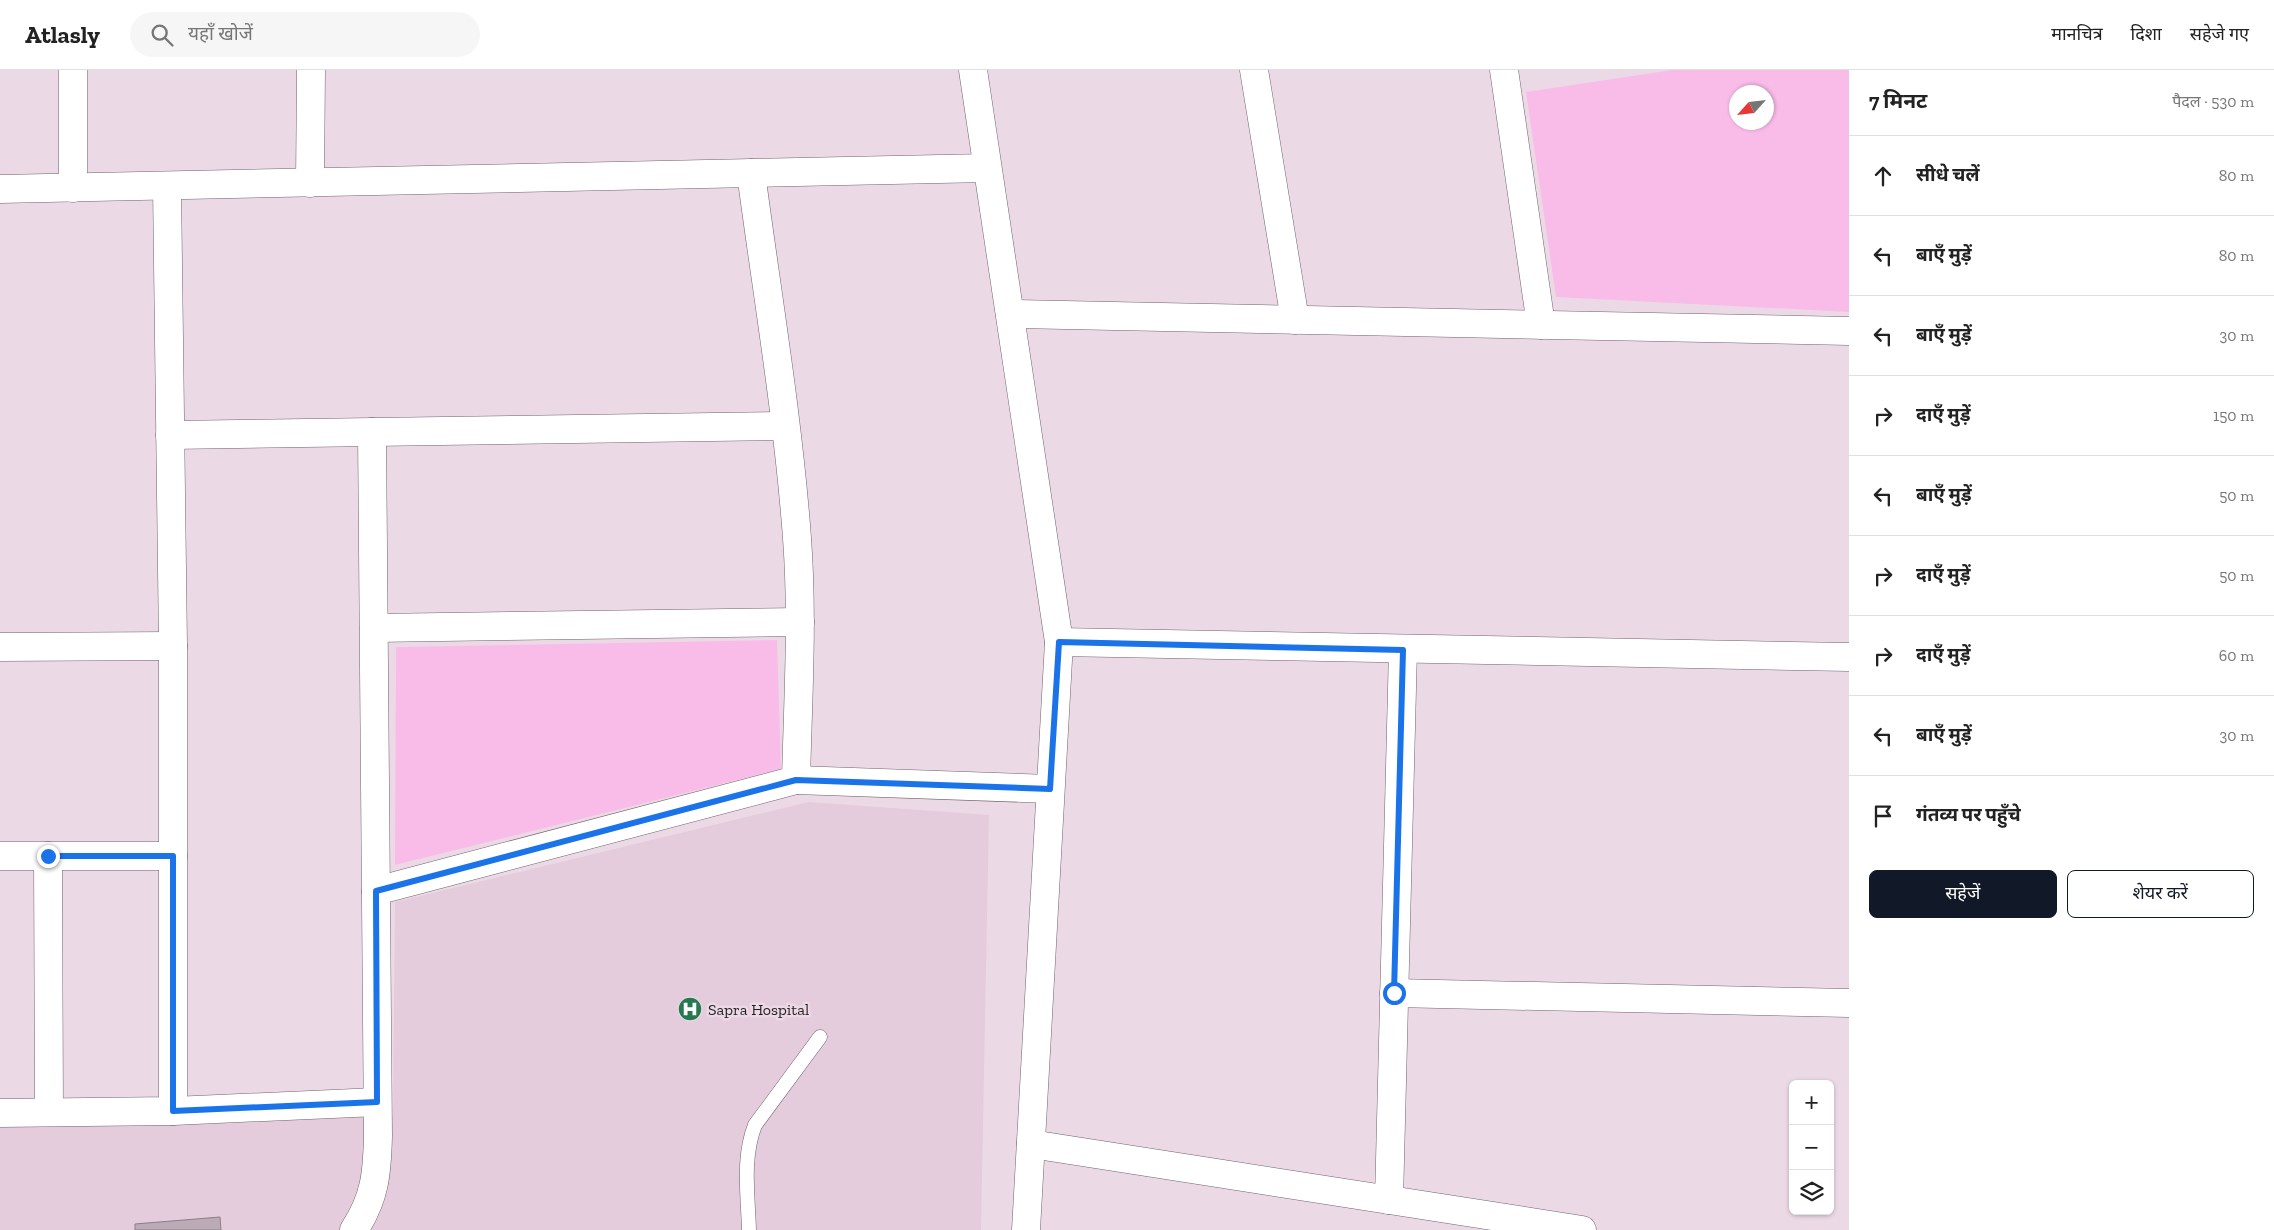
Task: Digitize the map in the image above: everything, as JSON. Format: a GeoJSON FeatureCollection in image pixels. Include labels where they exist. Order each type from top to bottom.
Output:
{"type":"FeatureCollection","features":[{"type":"Feature","properties":{"kind":"street"},"geometry":{"type":"LineString","coordinates":[[73,70],[73,188]]}},
{"type":"Feature","properties":{"kind":"street"},"geometry":{"type":"LineString","coordinates":[[310,183],[311,70]]}},
{"type":"Feature","properties":{"kind":"street"},"geometry":{"type":"LineString","coordinates":[[973,70],[1059,642],[1026,1230]]}},
{"type":"Feature","properties":{"kind":"street"},"geometry":{"type":"LineString","coordinates":[[1254,70],[1295,320]]}},
{"type":"Feature","properties":{"kind":"street"},"geometry":{"type":"LineString","coordinates":[[1504,70],[1542,325]]}},
{"type":"Feature","properties":{"kind":"street"},"geometry":{"type":"LineString","coordinates":[[0,189],[987,168]]}},
{"type":"Feature","properties":{"kind":"street"},"geometry":{"type":"LineString","coordinates":[[751,173],[785,426],[797,538],[800,622],[796,780]]}},
{"type":"Feature","properties":{"kind":"street"},"geometry":{"type":"LineString","coordinates":[[167,186],[173,646],[173,1111]]}},
{"type":"Feature","properties":{"kind":"street"},"geometry":{"type":"LineString","coordinates":[[1010,314],[1849,331]]}},
{"type":"Feature","properties":{"kind":"street"},"geometry":{"type":"LineString","coordinates":[[170,435],[785,426]]}},
{"type":"Feature","properties":{"kind":"street"},"geometry":{"type":"LineString","coordinates":[[354,1230],[370,1201],[377,1174],[372,432]]}},
{"type":"Feature","properties":{"kind":"street"},"geometry":{"type":"LineString","coordinates":[[374,628],[800,622]]}},
{"type":"Feature","properties":{"kind":"street"},"geometry":{"type":"LineString","coordinates":[[1059,642],[1849,657]]}},
{"type":"Feature","properties":{"kind":"street"},"geometry":{"type":"LineString","coordinates":[[0,647],[173,646]]}},
{"type":"Feature","properties":{"kind":"street"},"geometry":{"type":"LineString","coordinates":[[1389,1200],[1403,650]]}},
{"type":"Feature","properties":{"kind":"street"},"geometry":{"type":"LineString","coordinates":[[376,891],[796,780],[1050,789]]}},
{"type":"Feature","properties":{"kind":"street"},"geometry":{"type":"LineString","coordinates":[[0,856],[173,856]]}},
{"type":"Feature","properties":{"kind":"street"},"geometry":{"type":"LineString","coordinates":[[48,856],[49,1112]]}},
{"type":"Feature","properties":{"kind":"street"},"geometry":{"type":"LineString","coordinates":[[1394,993],[1849,1003]]}},
{"type":"Feature","properties":{"kind":"street"},"geometry":{"type":"LineString","coordinates":[[0,1113],[173,1111],[377,1102]]}},
{"type":"Feature","properties":{"kind":"street"},"geometry":{"type":"LineString","coordinates":[[1030,1144],[1582,1230]]}},
{"type":"Feature","properties":{"kind":"lane"},"geometry":{"type":"LineString","coordinates":[[749,1230],[747,1153],[755,1125],[820,1036]]}},
{"type":"Feature","properties":{"kind":"shaded area"},"geometry":{"type":"Polygon","coordinates":[[[1672,70],[1849,70],[1849,312],[1556,297],[1526,92],[1672,70]]]}},
{"type":"Feature","properties":{"kind":"shaded area"},"geometry":{"type":"Polygon","coordinates":[[[777,640],[781,769],[395,865],[396,647],[777,640]]]}},
{"type":"Feature","properties":{"kind":"shaded area","name":"Sapra Hospital"},"geometry":{"type":"Polygon","coordinates":[[[809,802],[989,815],[981,1230],[0,1230],[0,1120],[393,1116],[395,902],[809,802]]]}},
{"type":"Feature","properties":{"kind":"building"},"geometry":{"type":"Polygon","coordinates":[[[220,1217],[221,1230],[135,1230],[135,1224],[220,1217]]]}},
{"type":"Feature","properties":{"kind":"place","name":"Sapra Hospital"},"geometry":{"type":"Point","coordinates":[690,1009]}},
{"type":"Feature","properties":{"kind":"route"},"geometry":{"type":"LineString","coordinates":[[48,856],[173,856],[173,1111],[377,1102],[376,891],[796,780],[1050,789],[1059,642],[1403,650],[1394,993]]}}]}
